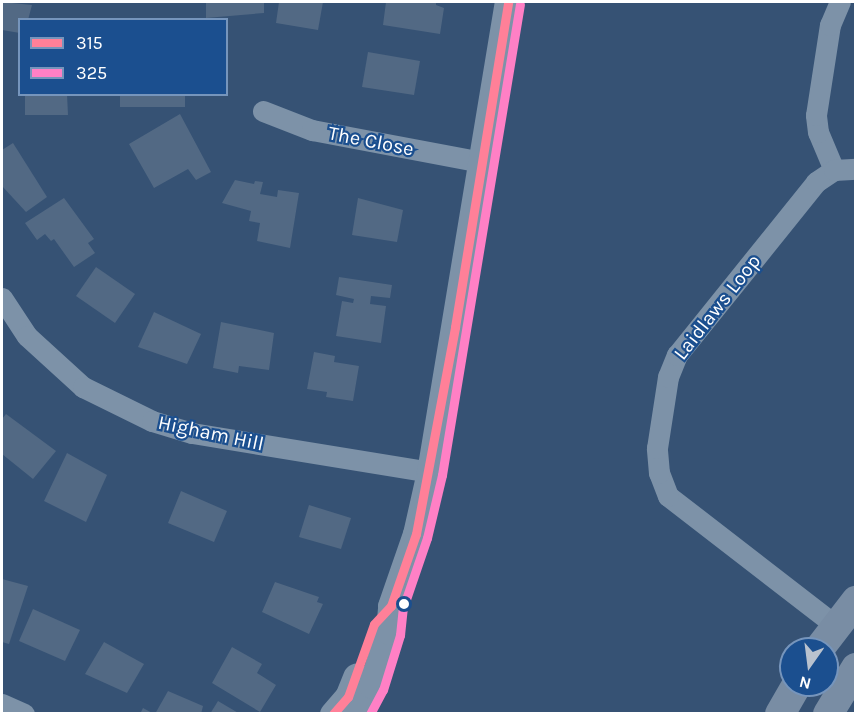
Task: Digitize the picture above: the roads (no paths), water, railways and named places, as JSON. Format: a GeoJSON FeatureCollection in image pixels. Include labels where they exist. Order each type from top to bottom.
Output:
{"type":"FeatureCollection","features":[{"type":"Feature","properties":{"kind":"main road"},"geometry":{"type":"LineString","coordinates":[[827,637],[855,602]]}},
{"type":"Feature","properties":{"kind":"main road"},"geometry":{"type":"LineString","coordinates":[[828,714],[855,668]]}},
{"type":"Feature","properties":{"kind":"main road"},"geometry":{"type":"LineString","coordinates":[[780,714],[790,697]]}},
{"type":"Feature","properties":{"kind":"street"},"geometry":{"type":"LineString","coordinates":[[354,709],[374,624],[391,606],[416,534],[430,472],[508,2]]}},
{"type":"Feature","properties":{"kind":"street"},"geometry":{"type":"LineString","coordinates":[[840,2],[830,25],[816,115],[818,132],[834,170],[855,169]]}},
{"type":"Feature","properties":{"kind":"street","name":"The Close"},"geometry":{"type":"LineString","coordinates":[[263,111],[312,130],[482,162]]}},
{"type":"Feature","properties":{"kind":"street","name":"Laidlaws Loop"},"geometry":{"type":"LineString","coordinates":[[827,637],[668,495],[659,473],[657,448],[668,376],[677,355],[816,182],[834,170]]}},
{"type":"Feature","properties":{"kind":"street","name":"Higham Hill"},"geometry":{"type":"LineString","coordinates":[[2,298],[27,336],[83,387],[152,421],[192,433],[430,472]]}},
{"type":"Feature","properties":{"kind":"street"},"geometry":{"type":"LineString","coordinates":[[2,704],[24,714]]}}]}
